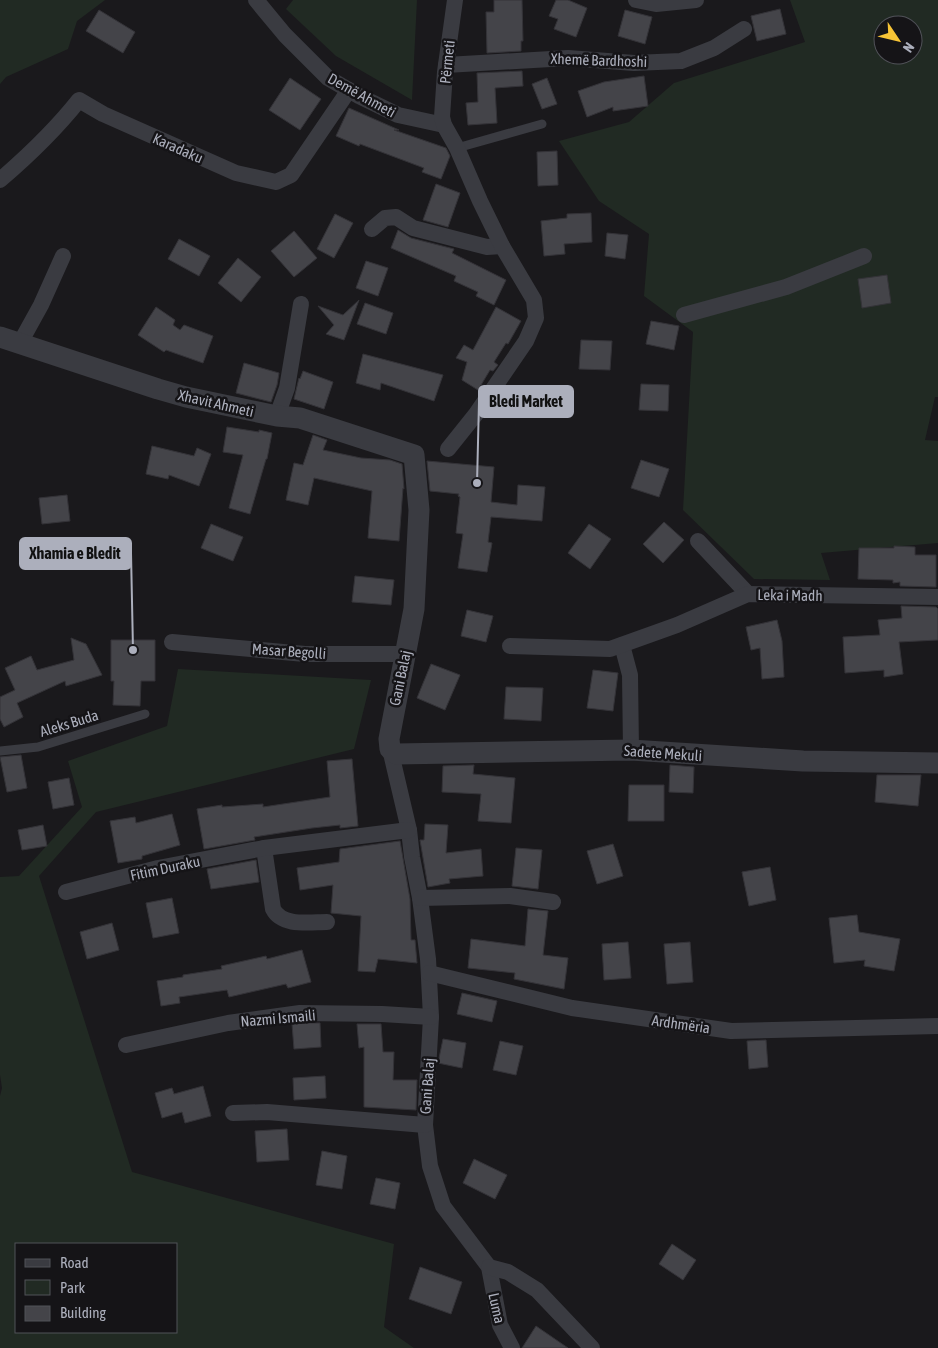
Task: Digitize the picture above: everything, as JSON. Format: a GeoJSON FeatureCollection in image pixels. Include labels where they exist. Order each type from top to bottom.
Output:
{"type":"FeatureCollection","features":[{"type":"Feature","properties":{"kind":"street","name":"Demë Ahmeti"},"geometry":{"type":"LineString","coordinates":[[256,0],[285,35],[328,78],[398,116],[444,125]]}},
{"type":"Feature","properties":{"kind":"street","name":"Përmeti"},"geometry":{"type":"LineString","coordinates":[[444,125],[442,117],[446,65],[454,0]]}},
{"type":"Feature","properties":{"kind":"street"},"geometry":{"type":"LineString","coordinates":[[636,0],[656,4],[696,0]]}},
{"type":"Feature","properties":{"kind":"street","name":"Xhemë Bardhoshi"},"geometry":{"type":"LineString","coordinates":[[446,65],[568,58],[634,63],[681,61],[714,48],[744,30]]}},
{"type":"Feature","properties":{"kind":"street","name":"Karadaku"},"geometry":{"type":"LineString","coordinates":[[1,178],[48,134],[79,100],[103,114],[236,172],[276,182],[290,175],[349,90]]}},
{"type":"Feature","properties":{"kind":"street"},"geometry":{"type":"LineString","coordinates":[[444,125],[457,148],[502,246],[534,300],[536,318],[526,341],[476,414],[448,449]]}},
{"type":"Feature","properties":{"kind":"street"},"geometry":{"type":"LineString","coordinates":[[372,229],[385,218],[396,217],[413,228],[487,247],[502,246]]}},
{"type":"Feature","properties":{"kind":"street","name":"Xhavit Ahmeti"},"geometry":{"type":"LineString","coordinates":[[64,256],[41,305],[10,340],[176,394],[276,416],[300,418],[414,456]]}},
{"type":"Feature","properties":{"kind":"street"},"geometry":{"type":"LineString","coordinates":[[684,315],[786,287],[864,256]]}},
{"type":"Feature","properties":{"kind":"street"},"geometry":{"type":"LineString","coordinates":[[276,416],[287,388],[301,304]]}},
{"type":"Feature","properties":{"kind":"street","name":"Gani Balaj"},"geometry":{"type":"LineString","coordinates":[[414,456],[419,510],[414,609],[388,739],[409,830],[429,973],[431,1017],[425,1125],[430,1166],[442,1206],[489,1267]]}},
{"type":"Feature","properties":{"kind":"street"},"geometry":{"type":"LineString","coordinates":[[698,541],[748,594]]}},
{"type":"Feature","properties":{"kind":"street","name":"Leka i Madh"},"geometry":{"type":"LineString","coordinates":[[510,646],[610,649],[678,625],[748,594],[938,597]]}},
{"type":"Feature","properties":{"kind":"street","name":"Masar Begolli"},"geometry":{"type":"LineString","coordinates":[[172,642],[305,654],[406,654]]}},
{"type":"Feature","properties":{"kind":"street"},"geometry":{"type":"LineString","coordinates":[[622,645],[630,675],[631,750]]}},
{"type":"Feature","properties":{"kind":"street","name":"Sadete Mekuli"},"geometry":{"type":"LineString","coordinates":[[390,749],[396,754],[631,750],[803,761],[938,762]]}},
{"type":"Feature","properties":{"kind":"street","name":"Fitim Duraku"},"geometry":{"type":"LineString","coordinates":[[66,892],[158,868],[264,848],[409,830]]}},
{"type":"Feature","properties":{"kind":"street"},"geometry":{"type":"LineString","coordinates":[[264,848],[273,909],[276,915],[286,921],[327,922]]}},
{"type":"Feature","properties":{"kind":"street"},"geometry":{"type":"LineString","coordinates":[[420,898],[510,896],[553,902]]}},
{"type":"Feature","properties":{"kind":"street","name":"Ardhmëria"},"geometry":{"type":"LineString","coordinates":[[429,973],[572,1008],[731,1031],[938,1026]]}},
{"type":"Feature","properties":{"kind":"street","name":"Nazmi Ismaili"},"geometry":{"type":"LineString","coordinates":[[126,1045],[228,1023],[300,1013],[382,1014],[431,1017]]}},
{"type":"Feature","properties":{"kind":"street","name":"Gani Balaj"},"geometry":{"type":"LineString","coordinates":[[233,1113],[267,1112],[425,1125]]}},
{"type":"Feature","properties":{"kind":"street"},"geometry":{"type":"LineString","coordinates":[[489,1267],[508,1272],[537,1290],[592,1348]]}},
{"type":"Feature","properties":{"kind":"street","name":"Luma"},"geometry":{"type":"LineString","coordinates":[[489,1267],[500,1325],[512,1348]]}},
{"type":"Feature","properties":{"kind":"lane"},"geometry":{"type":"LineString","coordinates":[[457,148],[542,124]]}},
{"type":"Feature","properties":{"kind":"lane","name":"Aleks Buda"},"geometry":{"type":"LineString","coordinates":[[0,751],[46,745],[145,714]]}},
{"type":"Feature","properties":{"kind":"green space"},"geometry":{"type":"Polygon","coordinates":[[[0,0],[105,0],[77,21],[68,49],[6,77],[0,84],[0,0]]]}},
{"type":"Feature","properties":{"kind":"green space"},"geometry":{"type":"Polygon","coordinates":[[[293,0],[417,0],[412,100],[336,56],[286,9],[293,0]]]}},
{"type":"Feature","properties":{"kind":"green space"},"geometry":{"type":"Polygon","coordinates":[[[790,0],[938,0],[938,397],[935,397],[925,440],[938,441],[938,543],[821,553],[830,580],[754,579],[683,510],[693,332],[644,296],[649,234],[599,201],[559,141],[629,122],[674,83],[805,42],[790,0]]]}},
{"type":"Feature","properties":{"kind":"green space"},"geometry":{"type":"Polygon","coordinates":[[[178,669],[371,680],[354,749],[96,812],[39,876],[132,1172],[394,1244],[384,1327],[414,1348],[0,1348],[0,1096],[2,1088],[0,1075],[0,877],[19,876],[82,807],[68,761],[167,726],[178,669]]]}},
{"type":"Feature","properties":{"kind":"building"},"geometry":{"type":"Polygon","coordinates":[[[494,0],[522,0],[523,41],[521,41],[521,51],[487,53],[486,12],[494,12],[494,0]]]}},
{"type":"Feature","properties":{"kind":"building"},"geometry":{"type":"Polygon","coordinates":[[[556,0],[568,0],[587,8],[576,37],[554,29],[558,19],[549,16],[556,0]]]}},
{"type":"Feature","properties":{"kind":"building"},"geometry":{"type":"Polygon","coordinates":[[[780,9],[786,34],[757,41],[751,16],[780,9]]]}},
{"type":"Feature","properties":{"kind":"building"},"geometry":{"type":"Polygon","coordinates":[[[99,10],[135,32],[123,53],[86,31],[99,10]]]}},
{"type":"Feature","properties":{"kind":"building"},"geometry":{"type":"Polygon","coordinates":[[[625,10],[652,17],[645,44],[618,36],[625,10]]]}},
{"type":"Feature","properties":{"kind":"building"},"geometry":{"type":"Polygon","coordinates":[[[522,71],[523,86],[495,88],[497,123],[468,125],[466,103],[478,102],[477,73],[522,71]]]}},
{"type":"Feature","properties":{"kind":"building"},"geometry":{"type":"Polygon","coordinates":[[[644,76],[648,106],[613,111],[613,107],[587,117],[578,91],[604,82],[644,76]]]}},
{"type":"Feature","properties":{"kind":"building"},"geometry":{"type":"Polygon","coordinates":[[[290,78],[321,99],[300,130],[269,110],[290,78]]]}},
{"type":"Feature","properties":{"kind":"building"},"geometry":{"type":"Polygon","coordinates":[[[547,78],[557,104],[542,109],[532,84],[547,78]]]}},
{"type":"Feature","properties":{"kind":"building"},"geometry":{"type":"Polygon","coordinates":[[[349,108],[399,130],[394,130],[446,148],[450,156],[441,179],[422,172],[424,168],[360,144],[359,146],[336,136],[349,108]]]}},
{"type":"Feature","properties":{"kind":"building"},"geometry":{"type":"Polygon","coordinates":[[[557,151],[558,185],[538,186],[537,152],[557,151]]]}},
{"type":"Feature","properties":{"kind":"building"},"geometry":{"type":"Polygon","coordinates":[[[436,184],[460,193],[448,227],[423,220],[436,184]]]}},
{"type":"Feature","properties":{"kind":"building"},"geometry":{"type":"Polygon","coordinates":[[[591,213],[592,242],[564,244],[565,254],[544,256],[541,221],[567,218],[567,214],[591,213]]]}},
{"type":"Feature","properties":{"kind":"building"},"geometry":{"type":"Polygon","coordinates":[[[335,214],[353,223],[334,258],[317,249],[335,214]]]}},
{"type":"Feature","properties":{"kind":"building"},"geometry":{"type":"Polygon","coordinates":[[[398,230],[411,238],[454,249],[452,253],[506,280],[494,305],[476,296],[478,292],[454,281],[456,276],[391,248],[398,230]]]}},
{"type":"Feature","properties":{"kind":"building"},"geometry":{"type":"Polygon","coordinates":[[[294,231],[317,258],[294,277],[271,251],[294,231]]]}},
{"type":"Feature","properties":{"kind":"building"},"geometry":{"type":"Polygon","coordinates":[[[607,233],[628,235],[625,259],[605,256],[607,233]]]}},
{"type":"Feature","properties":{"kind":"building"},"geometry":{"type":"Polygon","coordinates":[[[179,239],[210,256],[199,276],[168,259],[179,239]]]}},
{"type":"Feature","properties":{"kind":"building"},"geometry":{"type":"Polygon","coordinates":[[[238,258],[261,277],[241,302],[218,283],[238,258]]]}},
{"type":"Feature","properties":{"kind":"building"},"geometry":{"type":"Polygon","coordinates":[[[366,261],[388,268],[378,296],[356,288],[366,261]]]}},
{"type":"Feature","properties":{"kind":"building"},"geometry":{"type":"Polygon","coordinates":[[[887,275],[891,303],[862,308],[858,279],[887,275]]]}},
{"type":"Feature","properties":{"kind":"building"},"geometry":{"type":"Polygon","coordinates":[[[359,300],[344,340],[326,334],[334,325],[318,306],[343,315],[359,300]]]}},
{"type":"Feature","properties":{"kind":"building"},"geometry":{"type":"Polygon","coordinates":[[[365,303],[393,313],[386,334],[357,324],[365,303]]]}},
{"type":"Feature","properties":{"kind":"building"},"geometry":{"type":"Polygon","coordinates":[[[156,307],[175,320],[173,325],[180,330],[184,325],[213,336],[203,363],[166,350],[164,352],[138,335],[156,307]]]}},
{"type":"Feature","properties":{"kind":"building"},"geometry":{"type":"Polygon","coordinates":[[[496,307],[521,321],[508,344],[506,343],[494,362],[498,365],[493,371],[490,370],[478,390],[462,380],[467,362],[456,358],[464,345],[473,350],[496,307]]]}},
{"type":"Feature","properties":{"kind":"building"},"geometry":{"type":"Polygon","coordinates":[[[651,321],[679,326],[674,350],[646,344],[651,321]]]}},
{"type":"Feature","properties":{"kind":"building"},"geometry":{"type":"Polygon","coordinates":[[[581,340],[612,341],[610,370],[579,369],[581,340]]]}},
{"type":"Feature","properties":{"kind":"building"},"geometry":{"type":"Polygon","coordinates":[[[363,354],[443,375],[434,401],[381,383],[380,390],[356,383],[363,354]]]}},
{"type":"Feature","properties":{"kind":"building"},"geometry":{"type":"Polygon","coordinates":[[[244,363],[279,373],[271,402],[236,393],[244,363]]]}},
{"type":"Feature","properties":{"kind":"building"},"geometry":{"type":"Polygon","coordinates":[[[303,371],[333,382],[324,409],[294,399],[299,378],[303,371]]]}},
{"type":"Feature","properties":{"kind":"building"},"geometry":{"type":"Polygon","coordinates":[[[641,384],[669,385],[668,411],[639,410],[641,384]]]}},
{"type":"Feature","properties":{"kind":"building"},"geometry":{"type":"Polygon","coordinates":[[[227,427],[272,433],[267,459],[250,514],[229,508],[243,455],[223,452],[227,427]]]}},
{"type":"Feature","properties":{"kind":"building"},"geometry":{"type":"Polygon","coordinates":[[[313,435],[327,440],[323,450],[361,458],[390,460],[402,464],[404,489],[399,541],[368,538],[372,491],[314,478],[308,505],[286,500],[294,463],[303,465],[313,435]]]}},
{"type":"Feature","properties":{"kind":"building"},"geometry":{"type":"Polygon","coordinates":[[[152,446],[194,456],[197,448],[211,454],[199,486],[169,475],[168,479],[146,474],[152,446]]]}},
{"type":"Feature","properties":{"kind":"building"},"geometry":{"type":"Polygon","coordinates":[[[641,460],[669,469],[659,497],[631,488],[641,460]]]}},
{"type":"Feature","properties":{"kind":"building"},"geometry":{"type":"Polygon","coordinates":[[[427,461],[494,467],[491,502],[517,505],[518,485],[545,487],[542,521],[491,517],[488,542],[492,543],[487,572],[458,568],[463,534],[456,533],[460,497],[458,496],[459,494],[430,491],[427,461]]]}},
{"type":"Feature","properties":{"kind":"building"},"geometry":{"type":"Polygon","coordinates":[[[67,495],[70,521],[42,524],[39,498],[67,495]]]}},
{"type":"Feature","properties":{"kind":"building"},"geometry":{"type":"Polygon","coordinates":[[[664,522],[684,540],[663,563],[643,544],[664,522]]]}},
{"type":"Feature","properties":{"kind":"building"},"geometry":{"type":"Polygon","coordinates":[[[211,524],[243,537],[233,561],[201,548],[211,524]]]}},
{"type":"Feature","properties":{"kind":"building"},"geometry":{"type":"Polygon","coordinates":[[[589,524],[611,539],[590,569],[568,553],[589,524]]]}},
{"type":"Feature","properties":{"kind":"building"},"geometry":{"type":"Polygon","coordinates":[[[894,546],[915,547],[915,555],[936,555],[936,587],[900,586],[900,582],[893,583],[893,580],[858,579],[859,548],[894,548],[894,546]]]}},
{"type":"Feature","properties":{"kind":"building"},"geometry":{"type":"Polygon","coordinates":[[[355,576],[394,580],[391,605],[352,602],[355,576]]]}},
{"type":"Feature","properties":{"kind":"building"},"geometry":{"type":"Polygon","coordinates":[[[901,606],[936,607],[938,609],[938,640],[899,642],[903,674],[884,677],[884,670],[845,673],[843,637],[880,635],[878,620],[902,618],[901,606]]]}},
{"type":"Feature","properties":{"kind":"building"},"geometry":{"type":"Polygon","coordinates":[[[467,610],[493,616],[486,642],[461,636],[467,610]]]}},
{"type":"Feature","properties":{"kind":"building"},"geometry":{"type":"Polygon","coordinates":[[[777,620],[782,641],[784,677],[762,679],[760,648],[751,650],[746,627],[777,620]]]}},
{"type":"Feature","properties":{"kind":"building"},"geometry":{"type":"Polygon","coordinates":[[[71,638],[86,644],[102,675],[66,686],[65,681],[17,703],[23,717],[4,727],[0,719],[0,697],[15,690],[5,668],[31,656],[37,670],[74,660],[71,638]]]}},
{"type":"Feature","properties":{"kind":"building"},"geometry":{"type":"Polygon","coordinates":[[[111,640],[155,640],[155,681],[141,681],[140,706],[113,705],[114,681],[111,681],[111,640]]]}},
{"type":"Feature","properties":{"kind":"building"},"geometry":{"type":"Polygon","coordinates":[[[431,664],[460,675],[445,710],[417,698],[431,664]]]}},
{"type":"Feature","properties":{"kind":"building"},"geometry":{"type":"Polygon","coordinates":[[[593,670],[618,673],[613,711],[587,708],[593,670]]]}},
{"type":"Feature","properties":{"kind":"building"},"geometry":{"type":"Polygon","coordinates":[[[506,687],[543,688],[541,721],[504,719],[506,687]]]}},
{"type":"Feature","properties":{"kind":"building"},"geometry":{"type":"Polygon","coordinates":[[[21,755],[27,788],[7,792],[0,757],[21,755]]]}},
{"type":"Feature","properties":{"kind":"building"},"geometry":{"type":"Polygon","coordinates":[[[352,759],[358,826],[340,828],[340,825],[312,828],[254,837],[255,840],[204,849],[197,809],[222,805],[222,807],[263,804],[263,807],[330,797],[327,761],[352,759]]]}},
{"type":"Feature","properties":{"kind":"building"},"geometry":{"type":"Polygon","coordinates":[[[474,765],[473,774],[515,778],[511,823],[478,821],[481,794],[442,792],[443,766],[474,765]]]}},
{"type":"Feature","properties":{"kind":"building"},"geometry":{"type":"Polygon","coordinates":[[[670,765],[694,767],[693,793],[669,792],[670,765]]]}},
{"type":"Feature","properties":{"kind":"building"},"geometry":{"type":"Polygon","coordinates":[[[877,775],[921,775],[918,806],[875,802],[877,775]]]}},
{"type":"Feature","properties":{"kind":"building"},"geometry":{"type":"Polygon","coordinates":[[[69,778],[74,805],[53,809],[48,782],[69,778]]]}},
{"type":"Feature","properties":{"kind":"building"},"geometry":{"type":"Polygon","coordinates":[[[629,785],[664,785],[664,821],[628,821],[629,785]]]}},
{"type":"Feature","properties":{"kind":"building"},"geometry":{"type":"Polygon","coordinates":[[[172,814],[180,845],[142,856],[142,859],[118,863],[110,821],[135,817],[136,823],[172,814]]]}},
{"type":"Feature","properties":{"kind":"building"},"geometry":{"type":"Polygon","coordinates":[[[425,824],[448,825],[446,853],[481,849],[483,876],[449,879],[450,883],[428,887],[420,840],[424,840],[425,824]]]}},
{"type":"Feature","properties":{"kind":"building"},"geometry":{"type":"Polygon","coordinates":[[[43,825],[47,846],[22,850],[18,830],[43,825]]]}},
{"type":"Feature","properties":{"kind":"building"},"geometry":{"type":"Polygon","coordinates":[[[400,841],[410,899],[411,940],[415,940],[417,963],[378,959],[375,972],[358,971],[361,916],[331,913],[333,885],[300,890],[297,868],[339,862],[340,849],[400,841]]]}},
{"type":"Feature","properties":{"kind":"building"},"geometry":{"type":"Polygon","coordinates":[[[613,844],[623,876],[597,884],[587,851],[613,844]]]}},
{"type":"Feature","properties":{"kind":"building"},"geometry":{"type":"Polygon","coordinates":[[[516,848],[542,850],[538,889],[512,886],[516,848]]]}},
{"type":"Feature","properties":{"kind":"building"},"geometry":{"type":"Polygon","coordinates":[[[256,860],[259,882],[211,889],[207,869],[256,860]]]}},
{"type":"Feature","properties":{"kind":"building"},"geometry":{"type":"Polygon","coordinates":[[[770,867],[776,900],[749,906],[742,872],[770,867]]]}},
{"type":"Feature","properties":{"kind":"building"},"geometry":{"type":"Polygon","coordinates":[[[172,898],[179,933],[153,938],[146,903],[172,898]]]}},
{"type":"Feature","properties":{"kind":"building"},"geometry":{"type":"Polygon","coordinates":[[[528,909],[548,911],[543,955],[568,958],[564,989],[514,979],[515,973],[468,968],[471,939],[525,946],[528,909]]]}},
{"type":"Feature","properties":{"kind":"building"},"geometry":{"type":"Polygon","coordinates":[[[857,915],[859,932],[900,939],[894,971],[864,966],[865,960],[834,963],[829,918],[857,915]]]}},
{"type":"Feature","properties":{"kind":"building"},"geometry":{"type":"Polygon","coordinates":[[[112,923],[119,950],[87,959],[80,932],[112,923]]]}},
{"type":"Feature","properties":{"kind":"building"},"geometry":{"type":"Polygon","coordinates":[[[628,942],[631,978],[604,980],[602,944],[628,942]]]}},
{"type":"Feature","properties":{"kind":"building"},"geometry":{"type":"Polygon","coordinates":[[[690,942],[693,982],[667,984],[664,944],[690,942]]]}},
{"type":"Feature","properties":{"kind":"building"},"geometry":{"type":"Polygon","coordinates":[[[302,950],[311,982],[288,988],[286,984],[229,997],[227,990],[179,997],[180,1003],[161,1006],[157,981],[222,969],[221,966],[266,956],[267,959],[302,950]]]}},
{"type":"Feature","properties":{"kind":"building"},"geometry":{"type":"Polygon","coordinates":[[[462,993],[497,1001],[492,1022],[457,1014],[462,993]]]}},
{"type":"Feature","properties":{"kind":"building"},"geometry":{"type":"Polygon","coordinates":[[[320,1023],[321,1047],[294,1049],[292,1024],[320,1023]]]}},
{"type":"Feature","properties":{"kind":"building"},"geometry":{"type":"Polygon","coordinates":[[[357,1024],[381,1024],[383,1052],[394,1052],[393,1080],[417,1080],[416,1110],[364,1107],[364,1047],[359,1048],[357,1024]]]}},
{"type":"Feature","properties":{"kind":"building"},"geometry":{"type":"Polygon","coordinates":[[[443,1039],[466,1043],[462,1068],[438,1063],[443,1039]]]}},
{"type":"Feature","properties":{"kind":"building"},"geometry":{"type":"Polygon","coordinates":[[[766,1040],[768,1067],[749,1069],[747,1041],[766,1040]]]}},
{"type":"Feature","properties":{"kind":"building"},"geometry":{"type":"Polygon","coordinates":[[[500,1041],[523,1046],[516,1075],[493,1070],[500,1041]]]}},
{"type":"Feature","properties":{"kind":"building"},"geometry":{"type":"Polygon","coordinates":[[[325,1076],[326,1098],[294,1100],[293,1078],[325,1076]]]}},
{"type":"Feature","properties":{"kind":"building"},"geometry":{"type":"Polygon","coordinates":[[[203,1086],[211,1116],[185,1123],[182,1112],[162,1118],[155,1093],[172,1088],[174,1094],[203,1086]]]}},
{"type":"Feature","properties":{"kind":"building"},"geometry":{"type":"Polygon","coordinates":[[[287,1129],[289,1160],[257,1162],[255,1131],[287,1129]]]}},
{"type":"Feature","properties":{"kind":"building"},"geometry":{"type":"Polygon","coordinates":[[[322,1151],[347,1156],[342,1189],[316,1185],[322,1151]]]}},
{"type":"Feature","properties":{"kind":"building"},"geometry":{"type":"Polygon","coordinates":[[[474,1159],[507,1175],[495,1199],[463,1183],[474,1159]]]}},
{"type":"Feature","properties":{"kind":"building"},"geometry":{"type":"Polygon","coordinates":[[[376,1178],[400,1183],[395,1209],[370,1204],[376,1178]]]}},
{"type":"Feature","properties":{"kind":"building"},"geometry":{"type":"Polygon","coordinates":[[[672,1244],[696,1260],[683,1280],[659,1264],[672,1244]]]}},
{"type":"Feature","properties":{"kind":"building"},"geometry":{"type":"Polygon","coordinates":[[[420,1267],[462,1282],[451,1314],[409,1299],[420,1267]]]}},
{"type":"Feature","properties":{"kind":"building"},"geometry":{"type":"Polygon","coordinates":[[[536,1326],[568,1348],[522,1348],[536,1326]]]}},
{"type":"Feature","properties":{"kind":"place","name":"Bledi Market"},"geometry":{"type":"Point","coordinates":[477,483]}},
{"type":"Feature","properties":{"kind":"place","name":"Xhamia e Bledit"},"geometry":{"type":"Point","coordinates":[133,650]}}]}
